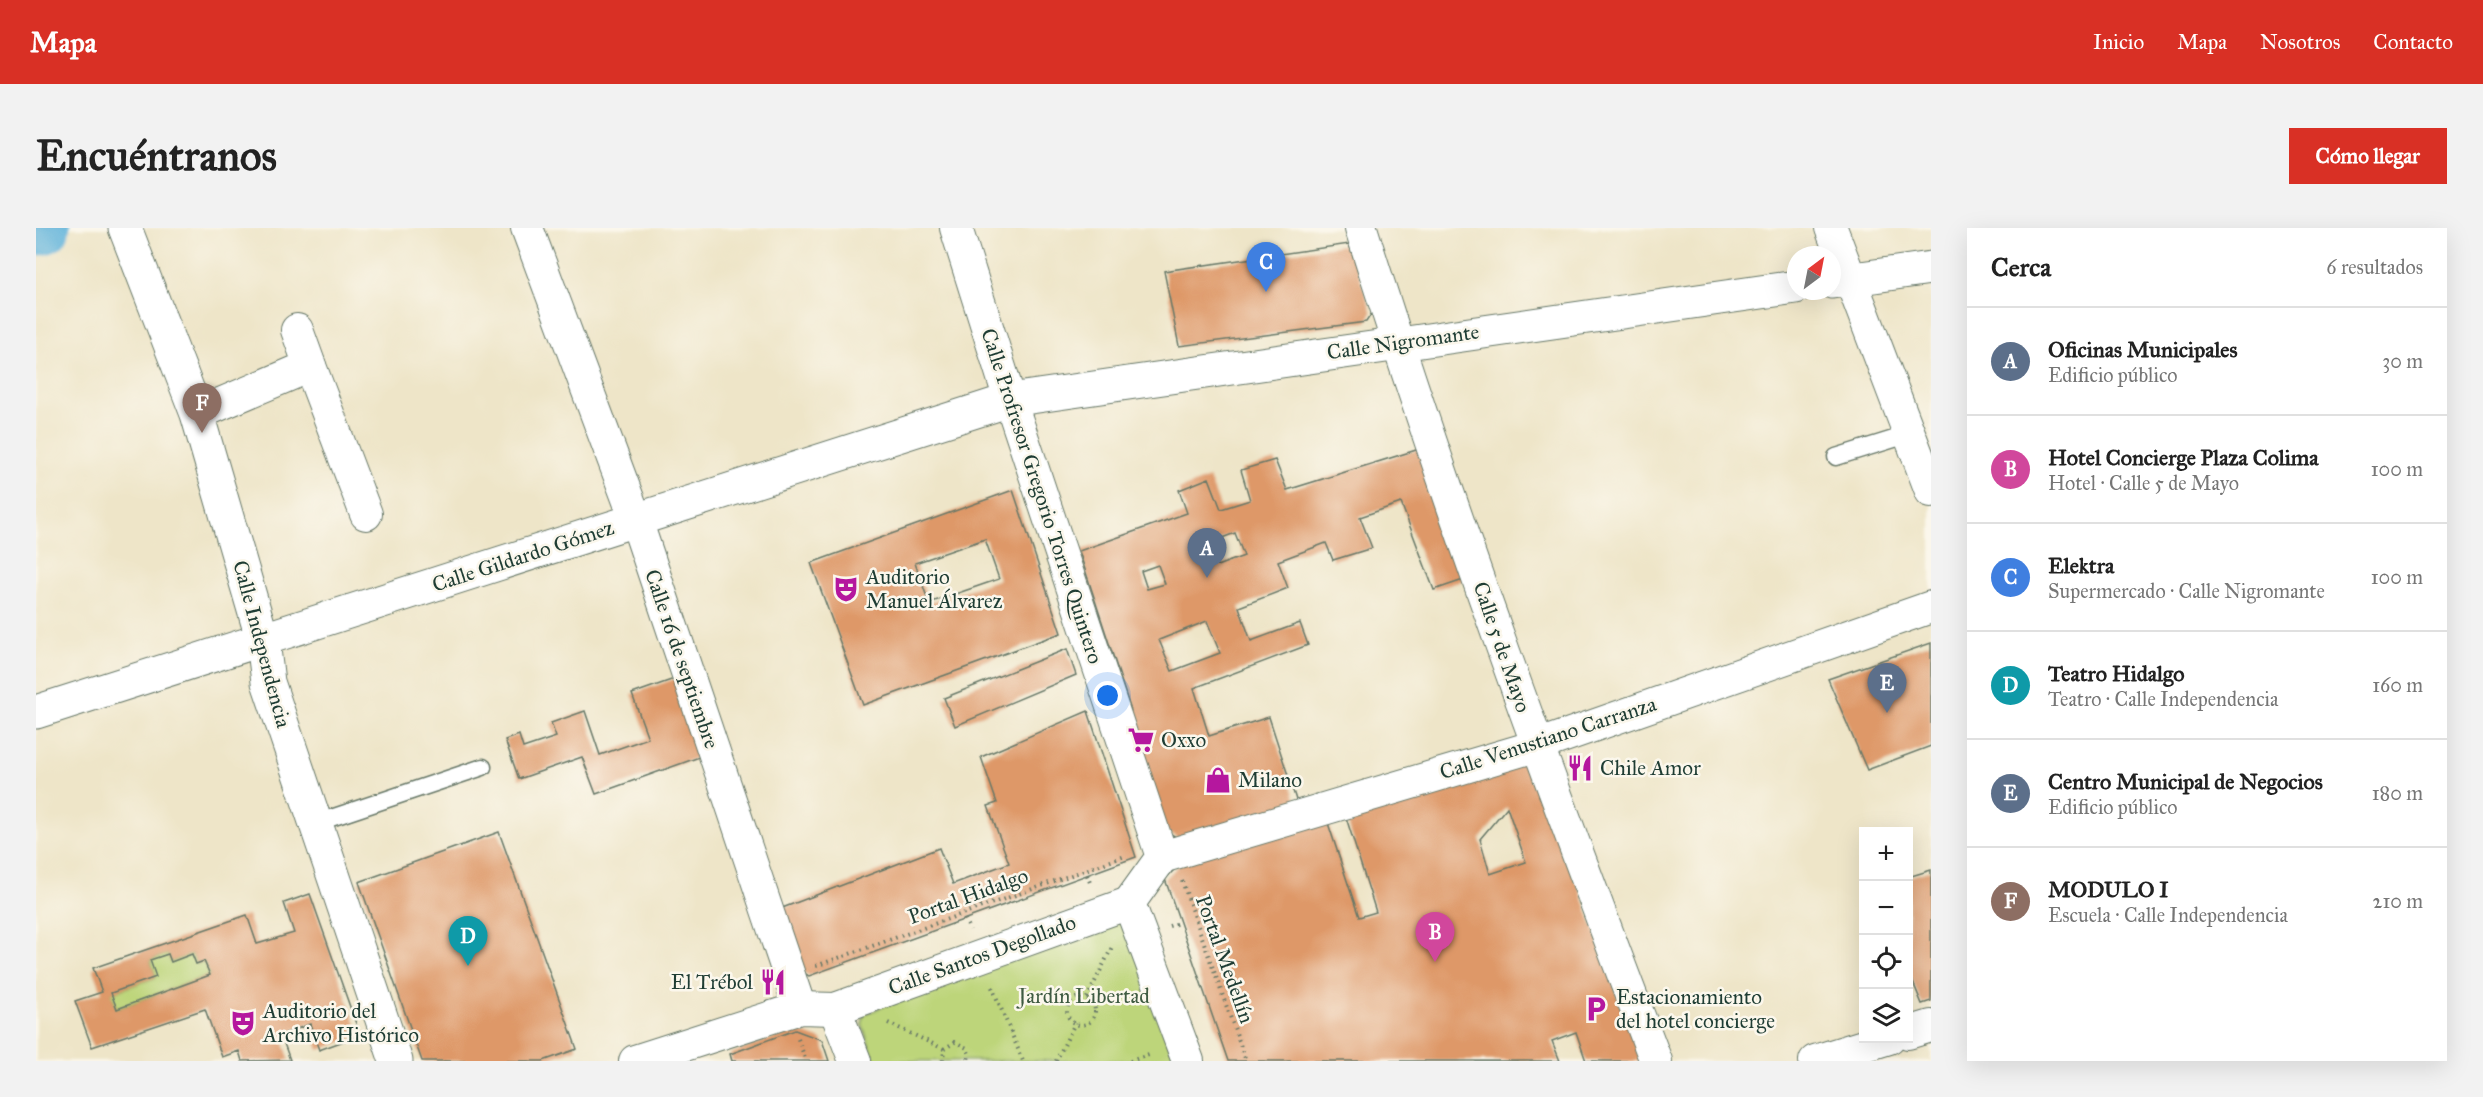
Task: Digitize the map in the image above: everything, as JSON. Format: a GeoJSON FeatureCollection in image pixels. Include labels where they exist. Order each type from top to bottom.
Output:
{"type":"FeatureCollection","features":[{"type":"Feature","properties":{"kind":"street","name":"Calle Independencia"},"geometry":{"type":"LineString","coordinates":[[125,228],[197,414],[263,640],[268,682],[396,1061]]}},
{"type":"Feature","properties":{"kind":"street","name":"Calle 5 de Mayo"},"geometry":{"type":"LineString","coordinates":[[1360,228],[1396,343],[1536,746],[1656,1061]]}},
{"type":"Feature","properties":{"kind":"street"},"geometry":{"type":"LineString","coordinates":[[1831,228],[1834,246]]}},
{"type":"Feature","properties":{"kind":"street","name":"Calle 16 de septiembre"},"geometry":{"type":"LineString","coordinates":[[529,234],[636,520],[797,1019]]}},
{"type":"Feature","properties":{"kind":"street","name":"Calle Profresor Gregorio Torres Quintero"},"geometry":{"type":"LineString","coordinates":[[959,238],[1158,862]]}},
{"type":"Feature","properties":{"kind":"street"},"geometry":{"type":"LineString","coordinates":[[1931,268],[1841,280],[1910,434],[1931,491]]}},
{"type":"Feature","properties":{"kind":"street","name":"Calle Nigromante"},"geometry":{"type":"LineString","coordinates":[[1010,400],[1787,288]]}},
{"type":"Feature","properties":{"kind":"street"},"geometry":{"type":"LineString","coordinates":[[297,330],[366,514]]}},
{"type":"Feature","properties":{"kind":"street"},"geometry":{"type":"LineString","coordinates":[[197,414],[310,366]]}},
{"type":"Feature","properties":{"kind":"street","name":"Calle Gildardo Gómez"},"geometry":{"type":"LineString","coordinates":[[36,712],[1010,400]]}},
{"type":"Feature","properties":{"kind":"street","name":"Calle Venustiano Carranza"},"geometry":{"type":"LineString","coordinates":[[1158,862],[1536,746],[1931,607]]}},
{"type":"Feature","properties":{"kind":"street"},"geometry":{"type":"LineString","coordinates":[[1158,862],[1129,903],[1188,1061]]}},
{"type":"Feature","properties":{"kind":"street","name":"Calle Santos Degollado"},"geometry":{"type":"LineString","coordinates":[[835,1009],[1129,903]]}},
{"type":"Feature","properties":{"kind":"street"},"geometry":{"type":"LineString","coordinates":[[635,1061],[835,1009],[855,1061]]}},
{"type":"Feature","properties":{"kind":"street"},"geometry":{"type":"LineString","coordinates":[[1913,1031],[1931,1026]]}},
{"type":"Feature","properties":{"kind":"street"},"geometry":{"type":"LineString","coordinates":[[1815,1061],[1873,1043]]}},
{"type":"Feature","properties":{"kind":"lane"},"geometry":{"type":"LineString","coordinates":[[1836,457],[1910,434]]}},
{"type":"Feature","properties":{"kind":"lane"},"geometry":{"type":"LineString","coordinates":[[316,824],[483,767]]}},
{"type":"Feature","properties":{"kind":"path","name":"Portal Hidalgo"},"geometry":{"type":"LineString","coordinates":[[811,968],[1158,862]]}},
{"type":"Feature","properties":{"kind":"path","name":"Portal Medellín"},"geometry":{"type":"LineString","coordinates":[[1158,862],[1246,1061]]}},
{"type":"Feature","properties":{"kind":"path"},"geometry":{"type":"LineString","coordinates":[[1087,998],[1114,944],[1103,948]]}},
{"type":"Feature","properties":{"kind":"path"},"geometry":{"type":"LineString","coordinates":[[981,991],[1003,983]]}},
{"type":"Feature","properties":{"kind":"path"},"geometry":{"type":"LineString","coordinates":[[992,987],[1023,1061]]}},
{"type":"Feature","properties":{"kind":"path"},"geometry":{"type":"LineString","coordinates":[[1078,998],[1087,998],[1095,1008],[1094,1017],[1084,1025],[1075,1023],[1068,1012],[1070,1003],[1078,998]]}},
{"type":"Feature","properties":{"kind":"path"},"geometry":{"type":"LineString","coordinates":[[797,1019],[806,1061]]}},
{"type":"Feature","properties":{"kind":"path"},"geometry":{"type":"LineString","coordinates":[[880,1026],[898,1020]]}},
{"type":"Feature","properties":{"kind":"path"},"geometry":{"type":"LineString","coordinates":[[888,1023],[944,1049]]}},
{"type":"Feature","properties":{"kind":"path"},"geometry":{"type":"LineString","coordinates":[[1056,1061],[1075,1023]]}},
{"type":"Feature","properties":{"kind":"path"},"geometry":{"type":"LineString","coordinates":[[943,1061],[944,1049],[951,1043],[961,1044],[969,1051],[969,1061]]}},
{"type":"Feature","properties":{"kind":"path"},"geometry":{"type":"LineString","coordinates":[[1130,1061],[1153,1053]]}},
{"type":"Feature","properties":{"kind":"green space","name":"Jardín Libertad"},"geometry":{"type":"Polygon","coordinates":[[[1112,918],[1126,924],[1176,1061],[875,1061],[862,1025],[864,1014],[1112,918]]]}},
{"type":"Feature","properties":{"kind":"green space"},"geometry":{"type":"Polygon","coordinates":[[[168,954],[171,962],[192,954],[196,964],[204,961],[210,975],[117,1009],[111,993],[156,977],[150,960],[168,954]]]}},
{"type":"Feature","properties":{"kind":"building"},"geometry":{"type":"Polygon","coordinates":[[[1349,244],[1372,313],[1366,322],[1179,346],[1164,271],[1349,244]]]}},
{"type":"Feature","properties":{"kind":"building"},"geometry":{"type":"Polygon","coordinates":[[[1426,447],[1472,577],[1434,590],[1401,503],[1360,517],[1372,548],[1333,560],[1326,543],[1278,561],[1288,588],[1239,607],[1251,641],[1300,623],[1308,645],[1194,688],[1209,736],[1269,717],[1297,803],[1179,839],[1163,829],[1127,717],[1131,711],[1079,551],[1187,513],[1179,490],[1209,478],[1221,509],[1250,500],[1241,470],[1275,460],[1287,490],[1426,447]],[[1235,533],[1209,543],[1217,566],[1244,556],[1235,533]],[[1158,565],[1141,571],[1147,589],[1165,584],[1158,565]],[[1207,621],[1159,640],[1172,671],[1220,653],[1207,621]]]}},
{"type":"Feature","properties":{"kind":"building"},"geometry":{"type":"Polygon","coordinates":[[[1013,490],[1061,633],[863,705],[811,563],[1013,490]],[[985,539],[915,563],[929,603],[999,579],[985,539]]]}},
{"type":"Feature","properties":{"kind":"building"},"geometry":{"type":"Polygon","coordinates":[[[1931,643],[1931,746],[1867,770],[1828,679],[1931,643]]]}},
{"type":"Feature","properties":{"kind":"building"},"geometry":{"type":"Polygon","coordinates":[[[1067,649],[1076,675],[955,726],[944,698],[1067,649]]]}},
{"type":"Feature","properties":{"kind":"building"},"geometry":{"type":"Polygon","coordinates":[[[677,678],[705,755],[596,794],[582,757],[519,779],[505,740],[519,735],[523,748],[556,737],[551,723],[585,711],[600,755],[648,738],[632,694],[677,678]]]}},
{"type":"Feature","properties":{"kind":"building"},"geometry":{"type":"Polygon","coordinates":[[[1088,711],[1136,857],[809,976],[797,968],[777,910],[939,848],[953,884],[1009,863],[988,806],[997,803],[981,757],[1088,711]]]}},
{"type":"Feature","properties":{"kind":"building"},"geometry":{"type":"Polygon","coordinates":[[[1531,752],[1641,1061],[1586,1061],[1576,1032],[1552,1041],[1560,1061],[1228,1061],[1165,879],[1182,862],[1326,817],[1359,917],[1376,912],[1344,811],[1531,752]],[[1507,807],[1480,839],[1490,874],[1526,862],[1507,807]]]}},
{"type":"Feature","properties":{"kind":"building"},"geometry":{"type":"Polygon","coordinates":[[[499,832],[577,1049],[543,1061],[422,1061],[359,882],[499,832]]]}},
{"type":"Feature","properties":{"kind":"building"},"geometry":{"type":"Polygon","coordinates":[[[1931,870],[1931,1001],[1922,1004],[1913,982],[1913,875],[1931,870]]]}},
{"type":"Feature","properties":{"kind":"building"},"geometry":{"type":"Polygon","coordinates":[[[310,894],[360,1035],[319,1050],[310,1024],[281,1035],[290,1060],[242,1061],[239,1051],[222,1057],[205,1009],[92,1047],[75,1001],[102,992],[93,968],[247,915],[257,944],[294,933],[284,903],[310,894]],[[168,954],[150,960],[156,977],[111,993],[117,1009],[210,975],[204,961],[196,964],[192,954],[171,962],[168,954]]]}},
{"type":"Feature","properties":{"kind":"building"},"geometry":{"type":"Polygon","coordinates":[[[795,1030],[822,1040],[829,1061],[732,1061],[730,1054],[795,1030]]]}},
{"type":"Feature","properties":{"kind":"waterway"},"geometry":{"type":"LineString","coordinates":[[36,230],[44,228]]}},
{"type":"Feature","properties":{"kind":"place","name":"Elektra"},"geometry":{"type":"Point","coordinates":[1266,292]}},
{"type":"Feature","properties":{"kind":"place","name":"MODULO I"},"geometry":{"type":"Point","coordinates":[202,433]}},
{"type":"Feature","properties":{"kind":"place","name":"Oficinas Municipales"},"geometry":{"type":"Point","coordinates":[1207,578]}},
{"type":"Feature","properties":{"kind":"place","name":"Auditorio Manuel Álvarez"},"geometry":{"type":"Point","coordinates":[846,589]}},
{"type":"Feature","properties":{"kind":"place","name":"Centro Municipal de Negocios"},"geometry":{"type":"Point","coordinates":[1887,713]}},
{"type":"Feature","properties":{"kind":"place","name":"Oxxo"},"geometry":{"type":"Point","coordinates":[1141,740]}},
{"type":"Feature","properties":{"kind":"place","name":"Chile Amor"},"geometry":{"type":"Point","coordinates":[1580,768]}},
{"type":"Feature","properties":{"kind":"place","name":"Milano"},"geometry":{"type":"Point","coordinates":[1218,780]}},
{"type":"Feature","properties":{"kind":"place","name":"Hotel Concierge Plaza Colima"},"geometry":{"type":"Point","coordinates":[1435,962]}},
{"type":"Feature","properties":{"kind":"place","name":"Teatro Hidalgo"},"geometry":{"type":"Point","coordinates":[468,966]}},
{"type":"Feature","properties":{"kind":"place","name":"El Trébol"},"geometry":{"type":"Point","coordinates":[773,982]}},
{"type":"Feature","properties":{"kind":"place","name":"Estacionamiento del hotel concierge"},"geometry":{"type":"Point","coordinates":[1596,1009]}},
{"type":"Feature","properties":{"kind":"place","name":"Auditorio del Archivo Histórico"},"geometry":{"type":"Point","coordinates":[243,1023]}}]}
